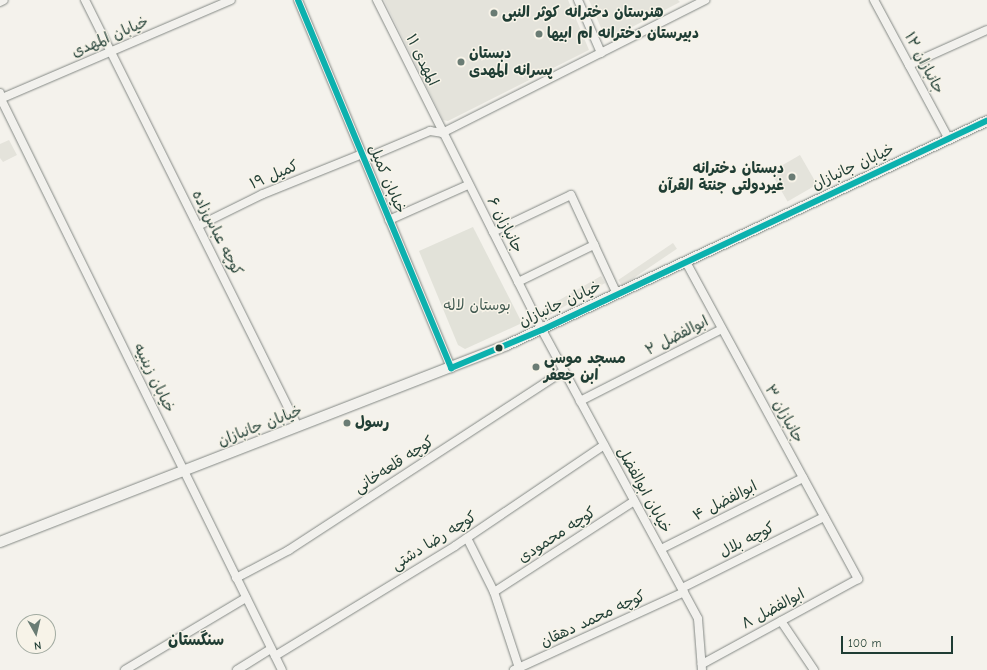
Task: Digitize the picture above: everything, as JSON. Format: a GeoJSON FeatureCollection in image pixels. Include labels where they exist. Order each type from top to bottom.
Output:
{"type":"FeatureCollection","features":[{"type":"Feature","properties":{"kind":"main road","name":"خیابان جانبازان"},"geometry":{"type":"LineString","coordinates":[[0,542],[451,368],[542,330],[987,121]]}},
{"type":"Feature","properties":{"kind":"street"},"geometry":{"type":"LineString","coordinates":[[0,2],[4,0]]}},
{"type":"Feature","properties":{"kind":"street","name":"کوچه عباس‌زاده"},"geometry":{"type":"LineString","coordinates":[[85,0],[298,427]]}},
{"type":"Feature","properties":{"kind":"street","name":"خیابان المهدی"},"geometry":{"type":"LineString","coordinates":[[0,99],[231,0]]}},
{"type":"Feature","properties":{"kind":"street","name":"خیابان کمیل"},"geometry":{"type":"LineString","coordinates":[[298,0],[451,368]]}},
{"type":"Feature","properties":{"kind":"street","name":"المهدی ۱۱"},"geometry":{"type":"LineString","coordinates":[[377,0],[442,133]]}},
{"type":"Feature","properties":{"kind":"street"},"geometry":{"type":"LineString","coordinates":[[578,0],[601,53]]}},
{"type":"Feature","properties":{"kind":"street"},"geometry":{"type":"LineString","coordinates":[[442,133],[601,53],[687,4],[704,0]]}},
{"type":"Feature","properties":{"kind":"street","name":"جانبازان ۱۲"},"geometry":{"type":"LineString","coordinates":[[874,0],[949,139]]}},
{"type":"Feature","properties":{"kind":"street"},"geometry":{"type":"LineString","coordinates":[[909,65],[987,30]]}},
{"type":"Feature","properties":{"kind":"street"},"geometry":{"type":"LineString","coordinates":[[0,93],[0,99]]}},
{"type":"Feature","properties":{"kind":"street","name":"خیابان زینبیه"},"geometry":{"type":"LineString","coordinates":[[0,99],[282,670]]}},
{"type":"Feature","properties":{"kind":"street","name":"کمیل ۱۹"},"geometry":{"type":"LineString","coordinates":[[198,226],[263,194],[430,131],[442,133]]}},
{"type":"Feature","properties":{"kind":"street","name":"جانبازان ۶"},"geometry":{"type":"LineString","coordinates":[[442,133],[542,330]]}},
{"type":"Feature","properties":{"kind":"street"},"geometry":{"type":"LineString","coordinates":[[390,220],[468,184]]}},
{"type":"Feature","properties":{"kind":"street"},"geometry":{"type":"LineString","coordinates":[[493,232],[571,195],[617,294]]}},
{"type":"Feature","properties":{"kind":"street"},"geometry":{"type":"LineString","coordinates":[[518,282],[594,245]]}},
{"type":"Feature","properties":{"kind":"street","name":"جانبازان ۳"},"geometry":{"type":"LineString","coordinates":[[686,262],[858,580]]}},
{"type":"Feature","properties":{"kind":"street","name":"ابوالفضل ۲"},"geometry":{"type":"LineString","coordinates":[[580,401],[722,329]]}},
{"type":"Feature","properties":{"kind":"street","name":"خیابان ابوالفضل"},"geometry":{"type":"LineString","coordinates":[[542,330],[698,619],[702,667]]}},
{"type":"Feature","properties":{"kind":"street","name":"کوچه قلعه‌خانی"},"geometry":{"type":"LineString","coordinates":[[236,578],[289,550],[564,371]]}},
{"type":"Feature","properties":{"kind":"street","name":"کوچه رضا دشتی"},"geometry":{"type":"LineString","coordinates":[[237,670],[273,653],[466,538],[604,445]]}},
{"type":"Feature","properties":{"kind":"street","name":"ابوالفضل ۴"},"geometry":{"type":"LineString","coordinates":[[660,549],[803,478]]}},
{"type":"Feature","properties":{"kind":"street","name":"کوچه محمودی"},"geometry":{"type":"LineString","coordinates":[[494,592],[634,501]]}},
{"type":"Feature","properties":{"kind":"street","name":"کوچه بلال"},"geometry":{"type":"LineString","coordinates":[[683,590],[824,517]]}},
{"type":"Feature","properties":{"kind":"street"},"geometry":{"type":"LineString","coordinates":[[466,538],[494,592],[515,669]]}},
{"type":"Feature","properties":{"kind":"street","name":"ابوالفضل ۸"},"geometry":{"type":"LineString","coordinates":[[702,667],[781,621],[858,580]]}},
{"type":"Feature","properties":{"kind":"street","name":"کوچه محمد دهقان"},"geometry":{"type":"LineString","coordinates":[[515,669],[683,590]]}},
{"type":"Feature","properties":{"kind":"street"},"geometry":{"type":"LineString","coordinates":[[125,670],[246,598]]}},
{"type":"Feature","properties":{"kind":"street"},"geometry":{"type":"LineString","coordinates":[[781,621],[814,670]]}},
{"type":"Feature","properties":{"kind":"shaded area"},"geometry":{"type":"Polygon","coordinates":[[[384,0],[568,0],[589,50],[448,121],[443,120],[384,0]]]}},
{"type":"Feature","properties":{"kind":"shaded area"},"geometry":{"type":"Polygon","coordinates":[[[589,0],[678,0],[680,2],[609,39],[605,37],[589,0]]]}},
{"type":"Feature","properties":{"kind":"shaded area"},"geometry":{"type":"Polygon","coordinates":[[[9,140],[17,155],[3,162],[0,158],[0,144],[9,140]]]}},
{"type":"Feature","properties":{"kind":"shaded area","name":"دبستان دخترانه غیردولتی جنتة القرآن"},"geometry":{"type":"Polygon","coordinates":[[[800,155],[817,184],[788,201],[771,172],[800,155]]]}},
{"type":"Feature","properties":{"kind":"shaded area"},"geometry":{"type":"Polygon","coordinates":[[[673,243],[677,249],[622,286],[618,280],[673,243]]]}},
{"type":"Feature","properties":{"kind":"shaded area"},"geometry":{"type":"Polygon","coordinates":[[[601,276],[605,283],[542,319],[538,312],[601,276]]]}},
{"type":"Feature","properties":{"kind":"green space","name":"بوستان لاله"},"geometry":{"type":"Polygon","coordinates":[[[473,227],[522,323],[465,349],[458,345],[419,251],[473,227]]]}},
{"type":"Feature","properties":{"kind":"transit line","name":"۲"},"geometry":{"type":"LineString","coordinates":[[298,0],[451,368],[542,330],[987,121]]}},
{"type":"Feature","properties":{"kind":"place","name":"هنرستان دخترانه کوثر النبی"},"geometry":{"type":"Point","coordinates":[494,13]}},
{"type":"Feature","properties":{"kind":"place","name":"دبیرستان دخترانه ام ابیها"},"geometry":{"type":"Point","coordinates":[539,34]}},
{"type":"Feature","properties":{"kind":"place","name":"دبستان پسرانه المهدی"},"geometry":{"type":"Point","coordinates":[461,62]}},
{"type":"Feature","properties":{"kind":"place","name":"دبستان دخترانه غیردولتی جنتة القرآن"},"geometry":{"type":"Point","coordinates":[792,177]}},
{"type":"Feature","properties":{"kind":"place","name":"مسجد موسی ابن جعفر"},"geometry":{"type":"Point","coordinates":[536,367]}},
{"type":"Feature","properties":{"kind":"place","name":"رسول"},"geometry":{"type":"Point","coordinates":[347,423]}},
{"type":"Feature","properties":{"kind":"district","name":"سنگستان"},"geometry":{"type":"Point","coordinates":[196,640]}}]}
